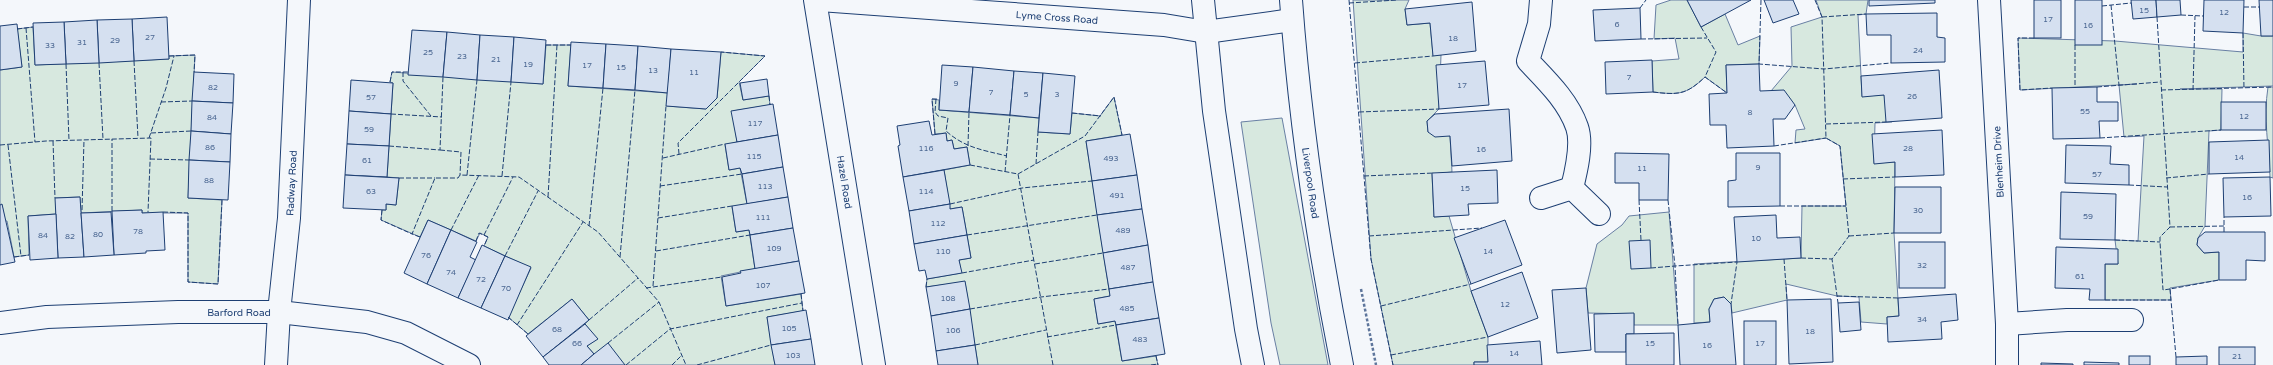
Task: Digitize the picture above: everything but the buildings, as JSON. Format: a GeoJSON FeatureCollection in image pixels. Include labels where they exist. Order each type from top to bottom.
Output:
{"type":"FeatureCollection","features":[{"type":"Feature","properties":{"kind":"main road","name":"Radway Road"},"geometry":{"type":"LineString","coordinates":[[276,365],[279,312],[289,218],[299,0]]}},
{"type":"Feature","properties":{"kind":"main road","name":"Hazel Road"},"geometry":{"type":"LineString","coordinates":[[815,0],[874,365]]}},
{"type":"Feature","properties":{"kind":"main road","name":"Lyme Cross Road"},"geometry":{"type":"LineString","coordinates":[[820,0],[1164,24],[1206,32],[1292,10]]}},
{"type":"Feature","properties":{"kind":"main road"},"geometry":{"type":"LineString","coordinates":[[1203,0],[1214,110],[1246,329],[1253,365]]}},
{"type":"Feature","properties":{"kind":"main road"},"geometry":{"type":"LineString","coordinates":[[1541,0],[1539,24],[1528,61],[1557,91],[1578,128],[1578,160],[1572,188]]}},
{"type":"Feature","properties":{"kind":"main road","name":"Blenheim Drive"},"geometry":{"type":"LineString","coordinates":[[1988,0],[2007,324],[2007,365]]}},
{"type":"Feature","properties":{"kind":"main road","name":"Liverpool Road"},"geometry":{"type":"LineString","coordinates":[[1292,10],[1302,120],[1326,282],[1342,365]]}},
{"type":"Feature","properties":{"kind":"main road"},"geometry":{"type":"LineString","coordinates":[[1541,198],[1572,188]]}},
{"type":"Feature","properties":{"kind":"main road"},"geometry":{"type":"LineString","coordinates":[[1572,188],[1598,214]]}},
{"type":"Feature","properties":{"kind":"main road","name":"Barford Road"},"geometry":{"type":"LineString","coordinates":[[0,323],[47,317],[170,312],[279,312],[368,322],[383,326],[406,333],[469,365]]}},
{"type":"Feature","properties":{"kind":"main road"},"geometry":{"type":"LineString","coordinates":[[2007,324],[2067,320],[2132,320]]}},
{"type":"Feature","properties":{"kind":"path"},"geometry":{"type":"LineString","coordinates":[[1360,283],[1376,365]]}},
{"type":"Feature","properties":{"kind":"shaded area"},"geometry":{"type":"Polygon","coordinates":[[[1353,0],[1409,0],[1405,9],[1407,25],[1430,23],[1433,55],[1441,55],[1439,109],[1427,121],[1428,132],[1450,136],[1452,172],[1432,174],[1434,217],[1449,216],[1471,291],[1488,337],[1488,362],[1474,362],[1474,365],[1393,365],[1371,259],[1353,0]]]}},
{"type":"Feature","properties":{"kind":"shaded area"},"geometry":{"type":"Polygon","coordinates":[[[1671,0],[1687,0],[1701,27],[1725,14],[1738,45],[1760,36],[1759,64],[1726,65],[1727,93],[1705,77],[1692,87],[1681,92],[1653,92],[1652,61],[1679,59],[1675,38],[1654,39],[1656,5],[1671,0]]]}},
{"type":"Feature","properties":{"kind":"shaded area"},"geometry":{"type":"Polygon","coordinates":[[[1816,0],[1868,0],[1866,14],[1858,15],[1862,96],[1884,95],[1892,122],[1875,123],[1874,163],[1895,162],[1894,233],[1899,316],[1887,317],[1887,324],[1861,322],[1859,297],[1837,296],[1786,284],[1787,300],[1732,313],[1731,304],[1724,297],[1714,299],[1709,309],[1710,322],[1694,323],[1694,264],[1801,258],[1802,206],[1846,206],[1840,146],[1826,138],[1795,143],[1796,130],[1805,129],[1795,105],[1771,91],[1792,66],[1791,27],[1822,17],[1816,0]]]}},
{"type":"Feature","properties":{"kind":"shaded area"},"geometry":{"type":"Polygon","coordinates":[[[33,27],[35,65],[169,59],[169,56],[195,55],[188,198],[222,200],[218,284],[188,282],[188,213],[142,213],[142,210],[81,213],[80,197],[56,198],[56,214],[28,216],[29,255],[14,257],[7,221],[5,221],[2,205],[0,205],[0,70],[22,67],[17,29],[33,27]]]}},
{"type":"Feature","properties":{"kind":"shaded area"},"geometry":{"type":"Polygon","coordinates":[[[2243,33],[2273,36],[2273,86],[2180,89],[2222,89],[2221,130],[2209,131],[2205,226],[2198,238],[2197,245],[2204,253],[2219,252],[2219,280],[2170,288],[2171,300],[2105,300],[2105,264],[2118,264],[2115,240],[2138,241],[2144,136],[2124,137],[2119,85],[2137,84],[2020,90],[2018,38],[2115,41],[2243,52],[2243,33]]]}},
{"type":"Feature","properties":{"kind":"shaded area"},"geometry":{"type":"Polygon","coordinates":[[[546,45],[571,45],[568,86],[668,93],[667,106],[706,109],[717,98],[721,52],[765,56],[739,82],[743,100],[769,96],[770,105],[733,111],[737,142],[725,145],[729,170],[740,168],[747,204],[732,207],[736,232],[749,230],[755,269],[721,276],[726,306],[801,294],[803,311],[767,317],[775,365],[625,365],[594,354],[587,346],[597,339],[585,324],[589,320],[572,299],[528,334],[508,317],[531,268],[484,246],[488,237],[480,233],[476,241],[428,220],[420,237],[381,220],[382,210],[386,210],[386,204],[396,205],[399,178],[387,177],[393,83],[390,82],[392,72],[543,84],[546,45]]]}},
{"type":"Feature","properties":{"kind":"shaded area"},"geometry":{"type":"Polygon","coordinates":[[[2268,87],[2273,87],[2273,178],[2270,177],[2267,132],[2266,110],[2268,87]]]}},
{"type":"Feature","properties":{"kind":"shaded area"},"geometry":{"type":"Polygon","coordinates":[[[1114,97],[1122,135],[1086,141],[1110,296],[1094,299],[1098,324],[1115,321],[1122,361],[1156,356],[1158,365],[978,365],[965,282],[926,287],[927,279],[961,273],[959,260],[971,258],[962,207],[950,209],[944,170],[970,165],[967,147],[954,149],[952,140],[947,141],[946,133],[935,134],[932,99],[939,100],[939,110],[1039,118],[1038,132],[1070,134],[1072,113],[1100,116],[1114,97]]]}},
{"type":"Feature","properties":{"kind":"shaded area"},"geometry":{"type":"Polygon","coordinates":[[[1282,118],[1328,365],[1280,365],[1271,323],[1241,122],[1282,118]]]}},
{"type":"Feature","properties":{"kind":"shaded area"},"geometry":{"type":"Polygon","coordinates":[[[1669,212],[1678,325],[1634,325],[1634,314],[1588,313],[1586,288],[1597,244],[1622,225],[1629,216],[1669,212]]]}},
{"type":"Feature","properties":{"kind":"fence"},"geometry":{"type":"LineString","coordinates":[[1349,0],[1371,259],[1393,365]]}},
{"type":"Feature","properties":{"kind":"fence"},"geometry":{"type":"LineString","coordinates":[[1349,3],[1397,0]]}},
{"type":"Feature","properties":{"kind":"fence"},"geometry":{"type":"LineString","coordinates":[[1640,8],[1646,0]]}},
{"type":"Feature","properties":{"kind":"fence"},"geometry":{"type":"LineString","coordinates":[[1761,0],[1759,64],[1824,69],[1891,63]]}},
{"type":"Feature","properties":{"kind":"fence"},"geometry":{"type":"LineString","coordinates":[[1815,0],[1822,17],[1826,138],[1840,146],[1849,236],[1832,259],[1838,303]]}},
{"type":"Feature","properties":{"kind":"fence"},"geometry":{"type":"LineString","coordinates":[[2102,6],[2131,3]]}},
{"type":"Feature","properties":{"kind":"fence"},"geometry":{"type":"LineString","coordinates":[[2111,5],[2119,85]]}},
{"type":"Feature","properties":{"kind":"fence"},"geometry":{"type":"LineString","coordinates":[[2244,7],[2260,7]]}},
{"type":"Feature","properties":{"kind":"fence"},"geometry":{"type":"LineString","coordinates":[[1822,17],[1866,14]]}},
{"type":"Feature","properties":{"kind":"fence"},"geometry":{"type":"LineString","coordinates":[[2181,15],[2203,16]]}},
{"type":"Feature","properties":{"kind":"fence"},"geometry":{"type":"LineString","coordinates":[[2193,90],[2195,16]]}},
{"type":"Feature","properties":{"kind":"fence"},"geometry":{"type":"LineString","coordinates":[[2157,17],[2170,227],[2160,237],[2160,242],[2163,290],[2170,289]]}},
{"type":"Feature","properties":{"kind":"fence"},"geometry":{"type":"LineString","coordinates":[[17,29],[33,27]]}},
{"type":"Feature","properties":{"kind":"fence"},"geometry":{"type":"LineString","coordinates":[[1701,27],[1716,52],[1705,77],[1727,93]]}},
{"type":"Feature","properties":{"kind":"fence"},"geometry":{"type":"LineString","coordinates":[[26,28],[35,142]]}},
{"type":"Feature","properties":{"kind":"fence"},"geometry":{"type":"LineString","coordinates":[[2243,33],[2244,89]]}},
{"type":"Feature","properties":{"kind":"fence"},"geometry":{"type":"LineString","coordinates":[[1641,39],[1707,38]]}},
{"type":"Feature","properties":{"kind":"fence"},"geometry":{"type":"LineString","coordinates":[[2034,38],[2018,38],[2020,90],[2052,88]]}},
{"type":"Feature","properties":{"kind":"fence"},"geometry":{"type":"LineString","coordinates":[[546,45],[571,45]]}},
{"type":"Feature","properties":{"kind":"fence"},"geometry":{"type":"LineString","coordinates":[[548,197],[557,45]]}},
{"type":"Feature","properties":{"kind":"fence"},"geometry":{"type":"LineString","coordinates":[[2075,45],[2075,88]]}},
{"type":"Feature","properties":{"kind":"fence"},"geometry":{"type":"LineString","coordinates":[[679,154],[678,143],[765,56],[721,52]]}},
{"type":"Feature","properties":{"kind":"fence"},"geometry":{"type":"LineString","coordinates":[[169,56],[195,55],[194,72]]}},
{"type":"Feature","properties":{"kind":"fence"},"geometry":{"type":"LineString","coordinates":[[149,138],[166,88],[174,56]]}},
{"type":"Feature","properties":{"kind":"fence"},"geometry":{"type":"LineString","coordinates":[[1355,63],[1433,56]]}},
{"type":"Feature","properties":{"kind":"fence"},"geometry":{"type":"LineString","coordinates":[[134,61],[138,138]]}},
{"type":"Feature","properties":{"kind":"fence"},"geometry":{"type":"LineString","coordinates":[[99,63],[103,139]]}},
{"type":"Feature","properties":{"kind":"fence"},"geometry":{"type":"LineString","coordinates":[[66,64],[69,140]]}},
{"type":"Feature","properties":{"kind":"fence"},"geometry":{"type":"LineString","coordinates":[[390,82],[392,72],[408,72]]}},
{"type":"Feature","properties":{"kind":"fence"},"geometry":{"type":"LineString","coordinates":[[403,72],[403,81],[431,116]]}},
{"type":"Feature","properties":{"kind":"fence"},"geometry":{"type":"LineString","coordinates":[[389,146],[440,150],[443,77]]}},
{"type":"Feature","properties":{"kind":"fence"},"geometry":{"type":"LineString","coordinates":[[1653,92],[1681,92],[1692,87],[1705,77]]}},
{"type":"Feature","properties":{"kind":"fence"},"geometry":{"type":"LineString","coordinates":[[467,175],[477,80]]}},
{"type":"Feature","properties":{"kind":"fence"},"geometry":{"type":"LineString","coordinates":[[502,176],[511,82]]}},
{"type":"Feature","properties":{"kind":"fence"},"geometry":{"type":"LineString","coordinates":[[2097,87],[2160,82]]}},
{"type":"Feature","properties":{"kind":"fence"},"geometry":{"type":"LineString","coordinates":[[2161,90],[2273,87]]}},
{"type":"Feature","properties":{"kind":"fence"},"geometry":{"type":"LineString","coordinates":[[589,226],[603,88]]}},
{"type":"Feature","properties":{"kind":"fence"},"geometry":{"type":"LineString","coordinates":[[620,257],[635,90]]}},
{"type":"Feature","properties":{"kind":"fence"},"geometry":{"type":"LineString","coordinates":[[769,96],[770,105]]}},
{"type":"Feature","properties":{"kind":"fence"},"geometry":{"type":"LineString","coordinates":[[1018,174],[1085,136],[1114,97],[1122,135]]}},
{"type":"Feature","properties":{"kind":"fence"},"geometry":{"type":"LineString","coordinates":[[935,134],[932,99],[937,99]]}},
{"type":"Feature","properties":{"kind":"fence"},"geometry":{"type":"LineString","coordinates":[[936,99],[935,112],[938,116],[948,118],[946,131],[953,137],[975,148],[1007,156]]}},
{"type":"Feature","properties":{"kind":"fence"},"geometry":{"type":"LineString","coordinates":[[161,102],[192,101]]}},
{"type":"Feature","properties":{"kind":"fence"},"geometry":{"type":"LineString","coordinates":[[653,286],[666,106]]}},
{"type":"Feature","properties":{"kind":"fence"},"geometry":{"type":"LineString","coordinates":[[1359,112],[1439,109]]}},
{"type":"Feature","properties":{"kind":"fence"},"geometry":{"type":"LineString","coordinates":[[968,146],[969,112]]}},
{"type":"Feature","properties":{"kind":"fence"},"geometry":{"type":"LineString","coordinates":[[1072,113],[1101,116]]}},
{"type":"Feature","properties":{"kind":"fence"},"geometry":{"type":"LineString","coordinates":[[391,114],[442,117]]}},
{"type":"Feature","properties":{"kind":"fence"},"geometry":{"type":"LineString","coordinates":[[1005,172],[1010,115]]}},
{"type":"Feature","properties":{"kind":"fence"},"geometry":{"type":"LineString","coordinates":[[1826,124],[1886,122]]}},
{"type":"Feature","properties":{"kind":"fence"},"geometry":{"type":"LineString","coordinates":[[2100,138],[2221,130]]}},
{"type":"Feature","properties":{"kind":"fence"},"geometry":{"type":"LineString","coordinates":[[151,133],[191,131]]}},
{"type":"Feature","properties":{"kind":"fence"},"geometry":{"type":"LineString","coordinates":[[1036,164],[1038,132]]}},
{"type":"Feature","properties":{"kind":"fence"},"geometry":{"type":"LineString","coordinates":[[0,145],[46,141],[151,138],[148,212]]}},
{"type":"Feature","properties":{"kind":"fence"},"geometry":{"type":"LineString","coordinates":[[1774,146],[1826,138]]}},
{"type":"Feature","properties":{"kind":"fence"},"geometry":{"type":"LineString","coordinates":[[112,139],[112,211]]}},
{"type":"Feature","properties":{"kind":"fence"},"geometry":{"type":"LineString","coordinates":[[82,210],[84,140]]}},
{"type":"Feature","properties":{"kind":"fence"},"geometry":{"type":"LineString","coordinates":[[53,141],[55,198]]}},
{"type":"Feature","properties":{"kind":"fence"},"geometry":{"type":"LineString","coordinates":[[663,158],[725,144]]}},
{"type":"Feature","properties":{"kind":"fence"},"geometry":{"type":"LineString","coordinates":[[8,145],[21,256]]}},
{"type":"Feature","properties":{"kind":"fence"},"geometry":{"type":"LineString","coordinates":[[440,150],[461,152],[460,175]]}},
{"type":"Feature","properties":{"kind":"fence"},"geometry":{"type":"LineString","coordinates":[[150,159],[189,160]]}},
{"type":"Feature","properties":{"kind":"fence"},"geometry":{"type":"LineString","coordinates":[[970,165],[1018,174],[1053,365]]}},
{"type":"Feature","properties":{"kind":"fence"},"geometry":{"type":"LineString","coordinates":[[1364,176],[1434,173]]}},
{"type":"Feature","properties":{"kind":"fence"},"geometry":{"type":"LineString","coordinates":[[660,186],[742,174]]}},
{"type":"Feature","properties":{"kind":"fence"},"geometry":{"type":"LineString","coordinates":[[2166,178],[2209,174]]}},
{"type":"Feature","properties":{"kind":"fence"},"geometry":{"type":"LineString","coordinates":[[420,237],[412,234],[435,178],[458,178],[460,175],[519,177],[598,232],[659,302],[686,365]]}},
{"type":"Feature","properties":{"kind":"fence"},"geometry":{"type":"LineString","coordinates":[[451,230],[479,175]]}},
{"type":"Feature","properties":{"kind":"fence"},"geometry":{"type":"LineString","coordinates":[[484,235],[513,177]]}},
{"type":"Feature","properties":{"kind":"fence"},"geometry":{"type":"LineString","coordinates":[[1843,179],[1895,177]]}},
{"type":"Feature","properties":{"kind":"fence"},"geometry":{"type":"LineString","coordinates":[[399,178],[435,178]]}},
{"type":"Feature","properties":{"kind":"fence"},"geometry":{"type":"LineString","coordinates":[[950,204],[1022,188],[1092,181]]}},
{"type":"Feature","properties":{"kind":"fence"},"geometry":{"type":"LineString","coordinates":[[2129,185],[2167,187]]}},
{"type":"Feature","properties":{"kind":"fence"},"geometry":{"type":"LineString","coordinates":[[505,256],[538,191]]}},
{"type":"Feature","properties":{"kind":"fence"},"geometry":{"type":"LineString","coordinates":[[163,212],[188,213],[188,282],[218,284],[222,200]]}},
{"type":"Feature","properties":{"kind":"fence"},"geometry":{"type":"LineString","coordinates":[[1639,200],[1641,240]]}},
{"type":"Feature","properties":{"kind":"fence"},"geometry":{"type":"LineString","coordinates":[[1668,200],[1675,266],[1737,262],[1731,304]]}},
{"type":"Feature","properties":{"kind":"fence"},"geometry":{"type":"LineString","coordinates":[[658,218],[732,206]]}},
{"type":"Feature","properties":{"kind":"fence"},"geometry":{"type":"LineString","coordinates":[[1780,206],[1846,206]]}},
{"type":"Feature","properties":{"kind":"fence"},"geometry":{"type":"LineString","coordinates":[[382,210],[381,220],[412,234]]}},
{"type":"Feature","properties":{"kind":"fence"},"geometry":{"type":"LineString","coordinates":[[967,235],[1097,215]]}},
{"type":"Feature","properties":{"kind":"fence"},"geometry":{"type":"LineString","coordinates":[[2224,217],[2224,232]]}},
{"type":"Feature","properties":{"kind":"fence"},"geometry":{"type":"LineString","coordinates":[[517,325],[583,222]]}},
{"type":"Feature","properties":{"kind":"fence"},"geometry":{"type":"LineString","coordinates":[[2170,227],[2224,226]]}},
{"type":"Feature","properties":{"kind":"fence"},"geometry":{"type":"LineString","coordinates":[[1369,236],[1482,228]]}},
{"type":"Feature","properties":{"kind":"fence"},"geometry":{"type":"LineString","coordinates":[[476,241],[479,233],[488,237],[484,246]]}},
{"type":"Feature","properties":{"kind":"fence"},"geometry":{"type":"LineString","coordinates":[[1849,236],[1894,233]]}},
{"type":"Feature","properties":{"kind":"fence"},"geometry":{"type":"LineString","coordinates":[[656,251],[750,235]]}},
{"type":"Feature","properties":{"kind":"fence"},"geometry":{"type":"LineString","coordinates":[[2115,240],[2160,242]]}},
{"type":"Feature","properties":{"kind":"fence"},"geometry":{"type":"LineString","coordinates":[[1035,264],[1103,253]]}},
{"type":"Feature","properties":{"kind":"fence"},"geometry":{"type":"LineString","coordinates":[[14,257],[29,255]]}},
{"type":"Feature","properties":{"kind":"fence"},"geometry":{"type":"LineString","coordinates":[[1801,258],[1832,259]]}},
{"type":"Feature","properties":{"kind":"fence"},"geometry":{"type":"LineString","coordinates":[[1784,259],[1787,300]]}},
{"type":"Feature","properties":{"kind":"fence"},"geometry":{"type":"LineString","coordinates":[[962,273],[1034,260]]}},
{"type":"Feature","properties":{"kind":"fence"},"geometry":{"type":"LineString","coordinates":[[1651,268],[1675,266],[1678,325]]}},
{"type":"Feature","properties":{"kind":"fence"},"geometry":{"type":"LineString","coordinates":[[646,288],[722,277]]}},
{"type":"Feature","properties":{"kind":"fence"},"geometry":{"type":"LineString","coordinates":[[589,320],[638,278]]}},
{"type":"Feature","properties":{"kind":"fence"},"geometry":{"type":"LineString","coordinates":[[926,287],[927,279]]}},
{"type":"Feature","properties":{"kind":"fence"},"geometry":{"type":"LineString","coordinates":[[2176,357],[2170,289],[2219,280]]}},
{"type":"Feature","properties":{"kind":"fence"},"geometry":{"type":"LineString","coordinates":[[1381,306],[1471,284]]}},
{"type":"Feature","properties":{"kind":"fence"},"geometry":{"type":"LineString","coordinates":[[970,309],[1041,297],[1109,289]]}},
{"type":"Feature","properties":{"kind":"fence"},"geometry":{"type":"LineString","coordinates":[[801,294],[803,311]]}},
{"type":"Feature","properties":{"kind":"fence"},"geometry":{"type":"LineString","coordinates":[[1837,296],[1898,298]]}},
{"type":"Feature","properties":{"kind":"fence"},"geometry":{"type":"LineString","coordinates":[[2105,300],[2171,300]]}},
{"type":"Feature","properties":{"kind":"fence"},"geometry":{"type":"LineString","coordinates":[[608,343],[659,302]]}},
{"type":"Feature","properties":{"kind":"fence"},"geometry":{"type":"LineString","coordinates":[[626,365],[670,329],[802,303]]}},
{"type":"Feature","properties":{"kind":"fence"},"geometry":{"type":"LineString","coordinates":[[508,317],[528,334]]}},
{"type":"Feature","properties":{"kind":"fence"},"geometry":{"type":"LineString","coordinates":[[1047,337],[1116,325]]}},
{"type":"Feature","properties":{"kind":"fence"},"geometry":{"type":"LineString","coordinates":[[975,345],[1046,330]]}},
{"type":"Feature","properties":{"kind":"fence"},"geometry":{"type":"LineString","coordinates":[[1391,355],[1488,337]]}},
{"type":"Feature","properties":{"kind":"fence"},"geometry":{"type":"LineString","coordinates":[[697,365],[771,345]]}},
{"type":"Feature","properties":{"kind":"fence"},"geometry":{"type":"LineString","coordinates":[[672,365],[682,355]]}},
{"type":"Feature","properties":{"kind":"fence"},"geometry":{"type":"LineString","coordinates":[[1156,356],[1158,365]]}},
{"type":"Feature","properties":{"kind":"fence"},"geometry":{"type":"LineString","coordinates":[[1151,365],[1158,364]]}}]}
